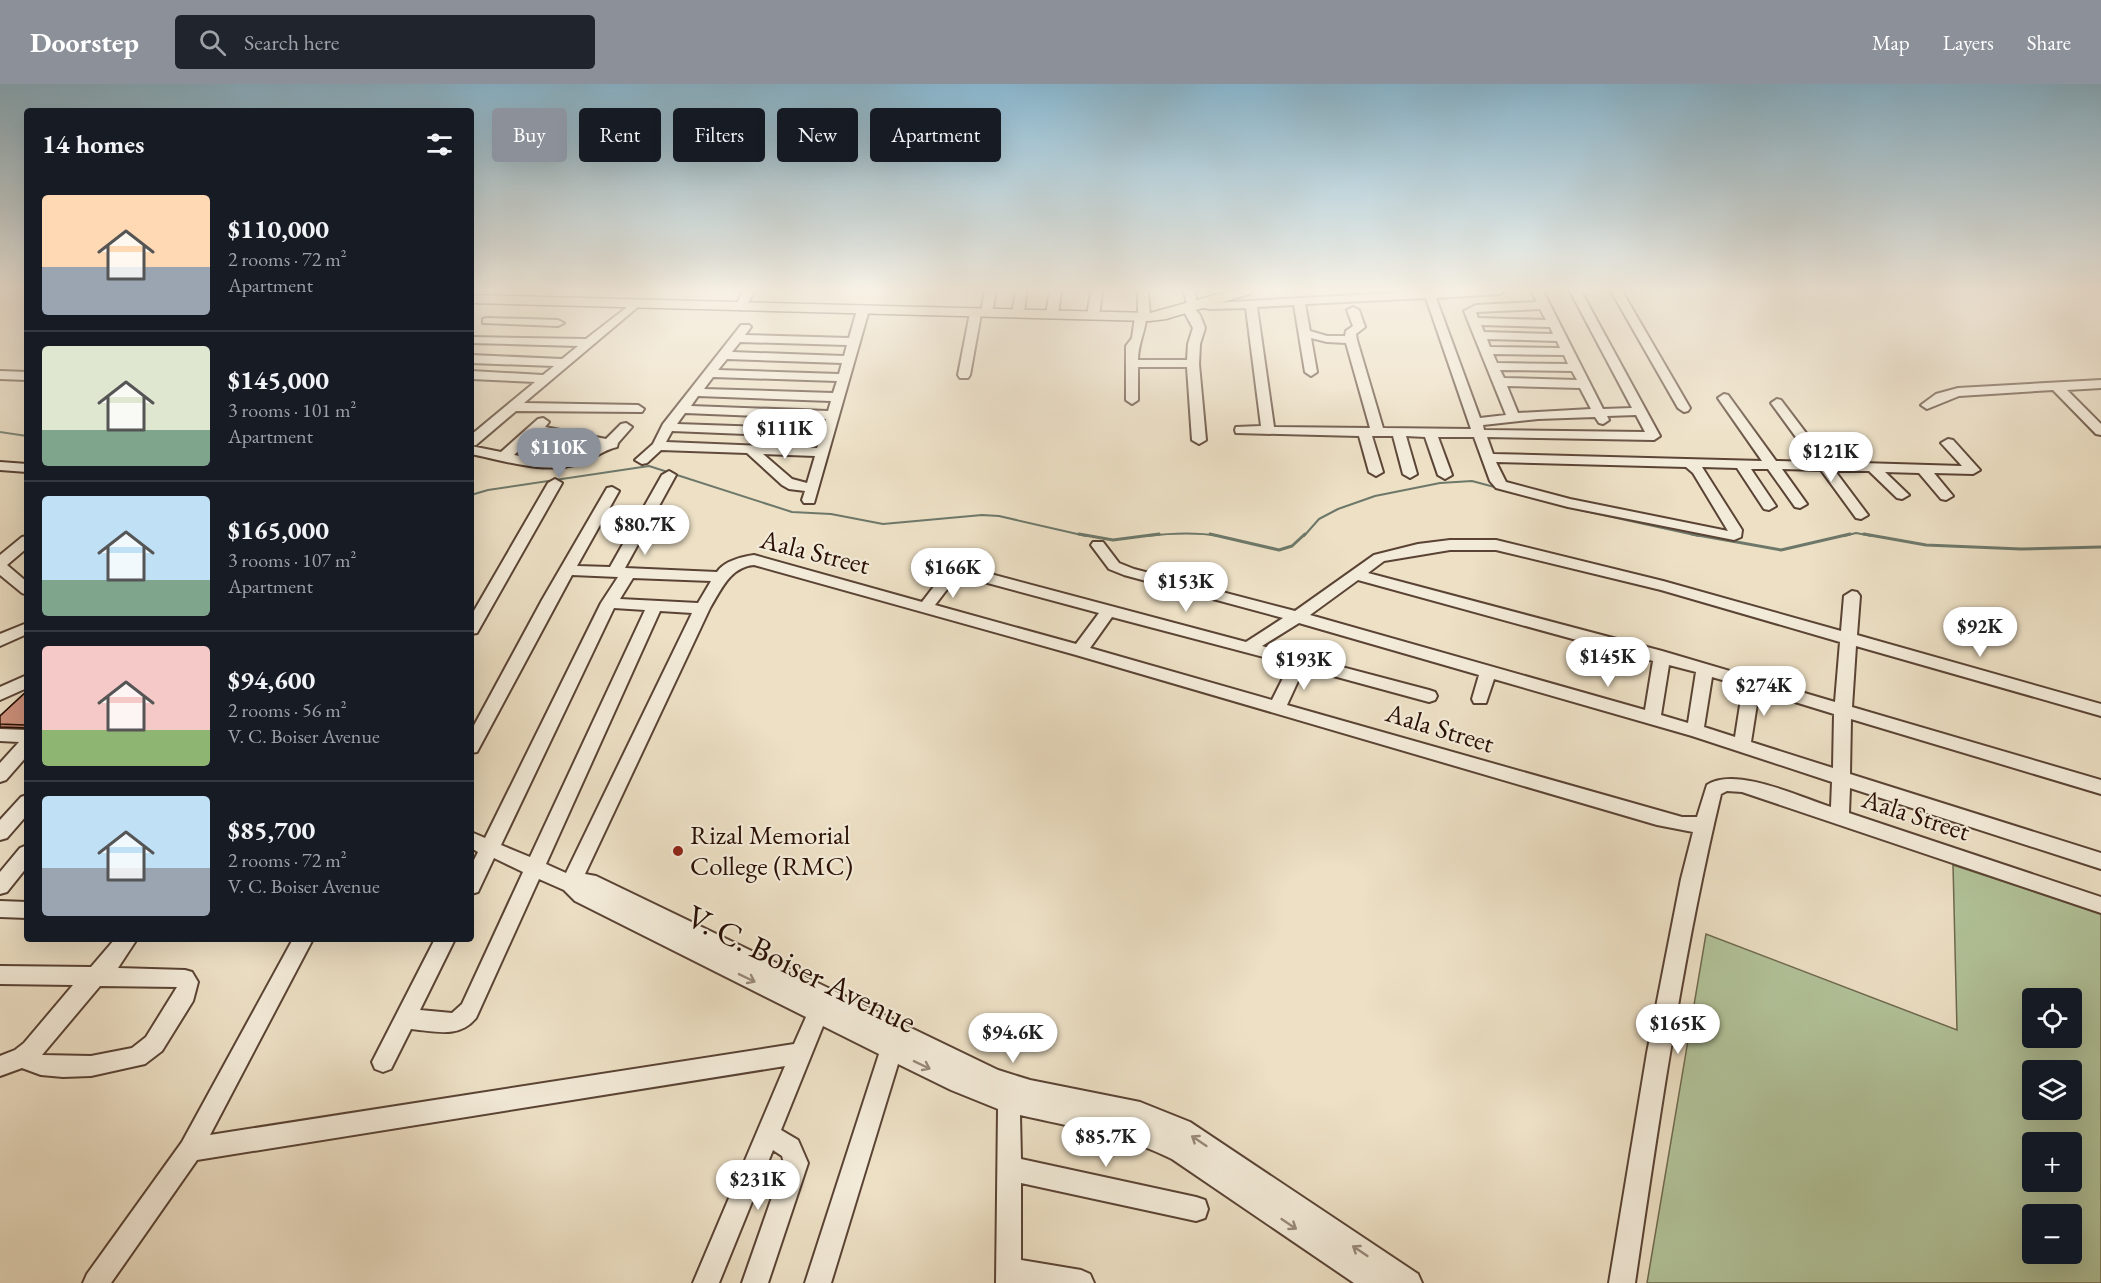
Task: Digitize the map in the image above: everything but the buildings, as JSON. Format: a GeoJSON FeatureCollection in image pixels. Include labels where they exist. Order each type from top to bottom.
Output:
{"type":"FeatureCollection","features":[{"type":"Feature","properties":{"kind":"street"},"geometry":{"type":"LineString","coordinates":[[474,440],[584,347]]}},
{"type":"Feature","properties":{"kind":"street"},"geometry":{"type":"LineString","coordinates":[[642,460],[658,446],[682,409],[730,347]]}},
{"type":"Feature","properties":{"kind":"street"},"geometry":{"type":"LineString","coordinates":[[751,450],[787,482],[810,494],[853,347]]}},
{"type":"Feature","properties":{"kind":"street"},"geometry":{"type":"LineString","coordinates":[[964,375],[972,347]]}},
{"type":"Feature","properties":{"kind":"street"},"geometry":{"type":"LineString","coordinates":[[1132,347],[1132,400]]}},
{"type":"Feature","properties":{"kind":"street"},"geometry":{"type":"LineString","coordinates":[[1194,347],[1199,440]]}},
{"type":"Feature","properties":{"kind":"street"},"geometry":{"type":"LineString","coordinates":[[1257,347],[1268,430]]}},
{"type":"Feature","properties":{"kind":"street"},"geometry":{"type":"LineString","coordinates":[[1307,347],[1311,372]]}},
{"type":"Feature","properties":{"kind":"street"},"geometry":{"type":"LineString","coordinates":[[1353,347],[1372,433],[1376,472]]}},
{"type":"Feature","properties":{"kind":"street"},"geometry":{"type":"LineString","coordinates":[[1449,347],[1497,482],[1510,488],[1720,535],[1734,536],[1736,534],[1730,522],[1698,471],[1690,463]]}},
{"type":"Feature","properties":{"kind":"street"},"geometry":{"type":"LineString","coordinates":[[1484,347],[1513,416]]}},
{"type":"Feature","properties":{"kind":"street"},"geometry":{"type":"LineString","coordinates":[[1566,347],[1611,437]]}},
{"type":"Feature","properties":{"kind":"street"},"geometry":{"type":"LineString","coordinates":[[1241,430],[1431,434],[1479,429],[1548,435],[1654,436],[1606,347]]}},
{"type":"Feature","properties":{"kind":"street"},"geometry":{"type":"LineString","coordinates":[[1649,347],[1684,408]]}},
{"type":"Feature","properties":{"kind":"street"},"geometry":{"type":"LineString","coordinates":[[1485,350],[1569,352]]}},
{"type":"Feature","properties":{"kind":"street"},"geometry":{"type":"LineString","coordinates":[[724,355],[849,360]]}},
{"type":"Feature","properties":{"kind":"street"},"geometry":{"type":"LineString","coordinates":[[474,359],[564,363]]}},
{"type":"Feature","properties":{"kind":"street"},"geometry":{"type":"LineString","coordinates":[[1132,363],[1193,364]]}},
{"type":"Feature","properties":{"kind":"street"},"geometry":{"type":"LineString","coordinates":[[1492,366],[1577,368]]}},
{"type":"Feature","properties":{"kind":"street"},"geometry":{"type":"LineString","coordinates":[[710,373],[843,378]]}},
{"type":"Feature","properties":{"kind":"street"},"geometry":{"type":"LineString","coordinates":[[0,375],[22,376]]}},
{"type":"Feature","properties":{"kind":"street"},"geometry":{"type":"LineString","coordinates":[[474,375],[546,378]]}},
{"type":"Feature","properties":{"kind":"street"},"geometry":{"type":"LineString","coordinates":[[0,388],[22,376]]}},
{"type":"Feature","properties":{"kind":"street"},"geometry":{"type":"LineString","coordinates":[[1499,382],[1585,384]]}},
{"type":"Feature","properties":{"kind":"street"},"geometry":{"type":"LineString","coordinates":[[1928,405],[1951,393],[2101,384]]}},
{"type":"Feature","properties":{"kind":"street"},"geometry":{"type":"LineString","coordinates":[[2057,387],[2101,431]]}},
{"type":"Feature","properties":{"kind":"street"},"geometry":{"type":"LineString","coordinates":[[696,392],[837,397]]}},
{"type":"Feature","properties":{"kind":"street"},"geometry":{"type":"LineString","coordinates":[[1724,398],[1800,504]]}},
{"type":"Feature","properties":{"kind":"street"},"geometry":{"type":"LineString","coordinates":[[1777,403],[1861,515]]}},
{"type":"Feature","properties":{"kind":"street"},"geometry":{"type":"LineString","coordinates":[[513,407],[638,409]]}},
{"type":"Feature","properties":{"kind":"street"},"geometry":{"type":"LineString","coordinates":[[504,457],[560,408]]}},
{"type":"Feature","properties":{"kind":"street"},"geometry":{"type":"LineString","coordinates":[[682,409],[832,415]]}},
{"type":"Feature","properties":{"kind":"street"},"geometry":{"type":"LineString","coordinates":[[1479,429],[1513,416],[1642,411]]}},
{"type":"Feature","properties":{"kind":"street"},"geometry":{"type":"LineString","coordinates":[[1538,415],[1548,435]]}},
{"type":"Feature","properties":{"kind":"street"},"geometry":{"type":"LineString","coordinates":[[474,451],[533,463],[561,463],[588,459],[612,444],[626,427]]}},
{"type":"Feature","properties":{"kind":"street"},"geometry":{"type":"LineString","coordinates":[[669,427],[826,433]]}},
{"type":"Feature","properties":{"kind":"street"},"geometry":{"type":"LineString","coordinates":[[535,429],[612,444]]}},
{"type":"Feature","properties":{"kind":"street"},"geometry":{"type":"LineString","coordinates":[[1399,433],[1410,474]]}},
{"type":"Feature","properties":{"kind":"street"},"geometry":{"type":"LineString","coordinates":[[1431,434],[1444,475]]}},
{"type":"Feature","properties":{"kind":"street"},"geometry":{"type":"LineString","coordinates":[[1488,458],[1973,470],[1948,443]]}},
{"type":"Feature","properties":{"kind":"street"},"geometry":{"type":"LineString","coordinates":[[658,446],[822,452]]}},
{"type":"Feature","properties":{"kind":"street"},"geometry":{"type":"LineString","coordinates":[[1741,464],[1769,506]]}},
{"type":"Feature","properties":{"kind":"street"},"geometry":{"type":"LineString","coordinates":[[0,466],[24,468]]}},
{"type":"Feature","properties":{"kind":"street"},"geometry":{"type":"LineString","coordinates":[[1873,468],[1902,495]]}},
{"type":"Feature","properties":{"kind":"street"},"geometry":{"type":"LineString","coordinates":[[1923,469],[1946,496]]}},
{"type":"Feature","properties":{"kind":"street"},"geometry":{"type":"LineString","coordinates":[[474,880],[669,475]]}},
{"type":"Feature","properties":{"kind":"street"},"geometry":{"type":"LineString","coordinates":[[474,624],[503,572],[537,520],[555,483]]}},
{"type":"Feature","properties":{"kind":"street"},"geometry":{"type":"LineString","coordinates":[[474,741],[612,491]]}},
{"type":"Feature","properties":{"kind":"street"},"geometry":{"type":"LineString","coordinates":[[24,543],[0,565],[24,587]]}},
{"type":"Feature","properties":{"kind":"street"},"geometry":{"type":"LineString","coordinates":[[1249,647],[1297,617],[1371,562],[1399,552],[1450,545],[1496,545],[1663,586],[2101,710]]}},
{"type":"Feature","properties":{"kind":"street"},"geometry":{"type":"LineString","coordinates":[[1098,546],[1114,566],[1122,570],[1652,718],[2101,861]]}},
{"type":"Feature","properties":{"kind":"street","name":"Aala Street"},"geometry":{"type":"LineString","coordinates":[[581,887],[644,726],[702,608],[720,577],[734,565],[754,560],[1277,707],[1657,818],[1698,825],[1707,821],[1713,790],[1720,785],[1730,783],[1743,785],[2101,905]]}},
{"type":"Feature","properties":{"kind":"street"},"geometry":{"type":"LineString","coordinates":[[934,564],[1430,696]]}},
{"type":"Feature","properties":{"kind":"street"},"geometry":{"type":"LineString","coordinates":[[926,608],[955,569]]}},
{"type":"Feature","properties":{"kind":"street"},"geometry":{"type":"LineString","coordinates":[[567,570],[720,577]]}},
{"type":"Feature","properties":{"kind":"street"},"geometry":{"type":"LineString","coordinates":[[1356,575],[1752,682],[2101,787]]}},
{"type":"Feature","properties":{"kind":"street"},"geometry":{"type":"LineString","coordinates":[[1840,819],[1839,777],[1852,596]]}},
{"type":"Feature","properties":{"kind":"street"},"geometry":{"type":"LineString","coordinates":[[609,603],[702,608]]}},
{"type":"Feature","properties":{"kind":"street"},"geometry":{"type":"LineString","coordinates":[[405,1019],[454,1023],[464,1017],[655,605]]}},
{"type":"Feature","properties":{"kind":"street"},"geometry":{"type":"LineString","coordinates":[[1080,651],[1109,610]]}},
{"type":"Feature","properties":{"kind":"street"},"geometry":{"type":"LineString","coordinates":[[1,640],[24,629]]}},
{"type":"Feature","properties":{"kind":"street"},"geometry":{"type":"LineString","coordinates":[[1652,718],[1662,657]]}},
{"type":"Feature","properties":{"kind":"street"},"geometry":{"type":"LineString","coordinates":[[1277,707],[1299,660]]}},
{"type":"Feature","properties":{"kind":"street"},"geometry":{"type":"LineString","coordinates":[[1695,731],[1705,669]]}},
{"type":"Feature","properties":{"kind":"street"},"geometry":{"type":"LineString","coordinates":[[1480,699],[1488,671]]}},
{"type":"Feature","properties":{"kind":"street"},"geometry":{"type":"LineString","coordinates":[[0,694],[24,682]]}},
{"type":"Feature","properties":{"kind":"street"},"geometry":{"type":"LineString","coordinates":[[1742,746],[1752,682]]}},
{"type":"Feature","properties":{"kind":"street"},"geometry":{"type":"LineString","coordinates":[[0,735],[24,736]]}},
{"type":"Feature","properties":{"kind":"street"},"geometry":{"type":"LineString","coordinates":[[0,775],[24,748]]}},
{"type":"Feature","properties":{"kind":"street"},"geometry":{"type":"LineString","coordinates":[[0,833],[24,805]]}},
{"type":"Feature","properties":{"kind":"street"},"geometry":{"type":"LineString","coordinates":[[1622,1283],[1658,1053],[1691,879],[1707,821]]}},
{"type":"Feature","properties":{"kind":"street","name":"V. C. Boiser Avenue"},"geometry":{"type":"LineString","coordinates":[[474,842],[581,887],[824,1006],[973,1070],[1009,1093]]}},
{"type":"Feature","properties":{"kind":"street"},"geometry":{"type":"LineString","coordinates":[[0,886],[24,857]]}},
{"type":"Feature","properties":{"kind":"street"},"geometry":{"type":"LineString","coordinates":[[0,909],[24,910]]}},
{"type":"Feature","properties":{"kind":"street"},"geometry":{"type":"LineString","coordinates":[[0,1066],[22,1058],[32,1050],[125,942]]}},
{"type":"Feature","properties":{"kind":"street"},"geometry":{"type":"LineString","coordinates":[[96,1283],[190,1150],[301,942]]}},
{"type":"Feature","properties":{"kind":"street"},"geometry":{"type":"LineString","coordinates":[[383,1062],[444,942]]}},
{"type":"Feature","properties":{"kind":"street"},"geometry":{"type":"LineString","coordinates":[[0,975],[175,978],[185,979],[188,982],[189,987],[154,1044],[137,1057],[91,1066],[63,1067],[41,1065],[22,1058]]}},
{"type":"Feature","properties":{"kind":"street"},"geometry":{"type":"LineString","coordinates":[[706,1283],[766,1136],[824,1006]]}},
{"type":"Feature","properties":{"kind":"street","name":"V. C. Boiser Avenue"},"geometry":{"type":"LineString","coordinates":[[824,1006],[891,1050],[959,1083],[1009,1093],[1084,1118],[1154,1137],[1271,1201],[1409,1283]]}},
{"type":"Feature","properties":{"kind":"street"},"geometry":{"type":"LineString","coordinates":[[818,1283],[891,1050]]}},
{"type":"Feature","properties":{"kind":"street"},"geometry":{"type":"LineString","coordinates":[[190,1150],[802,1053]]}},
{"type":"Feature","properties":{"kind":"street"},"geometry":{"type":"LineString","coordinates":[[1009,1093],[1009,1277],[1081,1283]]}},
{"type":"Feature","properties":{"kind":"street"},"geometry":{"type":"LineString","coordinates":[[755,1283],[796,1163],[792,1149],[766,1136]]}},
{"type":"Feature","properties":{"kind":"street"},"geometry":{"type":"LineString","coordinates":[[1008,1168],[1196,1209]]}},
{"type":"Feature","properties":{"kind":"street","name":"V. C. Boiser Avenue"},"geometry":{"type":"LineString","coordinates":[[1271,1201],[1376,1283]]}},
{"type":"Feature","properties":{"kind":"green space"},"geometry":{"type":"Polygon","coordinates":[[[1953,865],[2101,914],[2101,1283],[1647,1283],[1706,934],[1957,1030],[1953,865]]]}},
{"type":"Feature","properties":{"kind":"waterway"},"geometry":{"type":"LineString","coordinates":[[0,432],[24,436]]}},
{"type":"Feature","properties":{"kind":"waterway"},"geometry":{"type":"LineString","coordinates":[[474,494],[488,490],[649,466],[792,512],[831,514],[883,524],[982,515],[999,516],[1086,536]]}},
{"type":"Feature","properties":{"kind":"waterway"},"geometry":{"type":"LineString","coordinates":[[1304,536],[1319,519],[1338,509],[1375,496],[1440,483],[1472,481],[1565,506]]}},
{"type":"Feature","properties":{"kind":"waterway"},"geometry":{"type":"LineString","coordinates":[[1571,508],[1699,536]]}},
{"type":"Feature","properties":{"kind":"waterway"},"geometry":{"type":"LineString","coordinates":[[1147,536],[1183,533],[1217,536]]}},
{"type":"Feature","properties":{"kind":"waterway"},"geometry":{"type":"LineString","coordinates":[[1844,536],[1856,533],[1872,536]]}},
{"type":"Feature","properties":{"kind":"waterway"},"geometry":{"type":"LineString","coordinates":[[1079,534],[1113,540],[1159,534]]}},
{"type":"Feature","properties":{"kind":"waterway"},"geometry":{"type":"LineString","coordinates":[[1210,534],[1217,536]]}},
{"type":"Feature","properties":{"kind":"waterway"},"geometry":{"type":"LineString","coordinates":[[1217,536],[1279,550],[1292,546],[1305,534]]}},
{"type":"Feature","properties":{"kind":"waterway"},"geometry":{"type":"LineString","coordinates":[[1692,534],[1781,550],[1850,534]]}},
{"type":"Feature","properties":{"kind":"waterway"},"geometry":{"type":"LineString","coordinates":[[1864,534],[1926,545],[2021,549],[2101,547]]}},
{"type":"Feature","properties":{"kind":"place","name":"Rizal Memorial College (RMC)"},"geometry":{"type":"Point","coordinates":[678,851]}}]}
